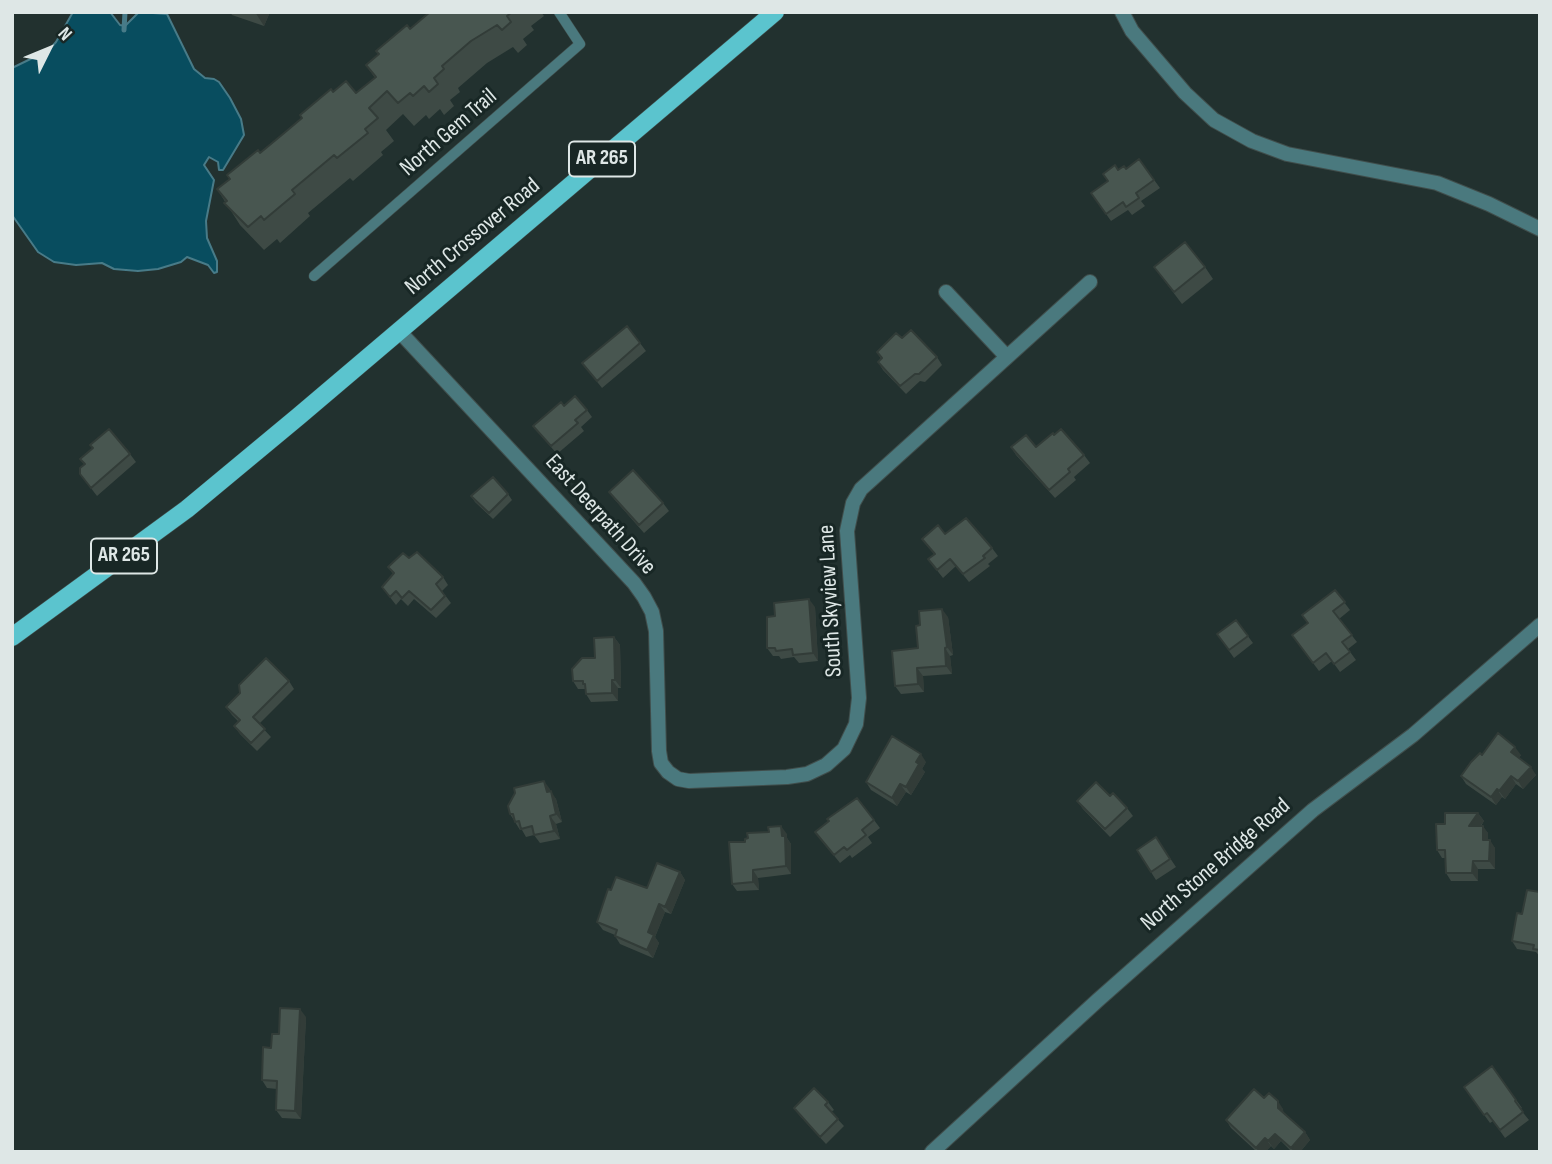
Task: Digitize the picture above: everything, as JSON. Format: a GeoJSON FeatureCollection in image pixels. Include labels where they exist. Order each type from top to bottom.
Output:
{"type":"FeatureCollection","features":[{"type":"Feature","properties":{"kind":"main road","name":"North Crossover Road"},"geometry":{"type":"LineString","coordinates":[[12,637],[124,556],[233,471],[775,12]]}},
{"type":"Feature","properties":{"kind":"street"},"geometry":{"type":"LineString","coordinates":[[1122,12],[1132,31],[1185,93],[1214,120],[1252,141],[1287,153],[1437,183],[1540,229]]}},
{"type":"Feature","properties":{"kind":"street","name":"South Skyview Lane"},"geometry":{"type":"LineString","coordinates":[[668,772],[678,779],[690,781],[787,777],[807,774],[826,765],[844,749],[856,724],[859,698],[847,531],[853,503],[861,489],[873,477],[1090,282]]}},
{"type":"Feature","properties":{"kind":"street"},"geometry":{"type":"LineString","coordinates":[[946,292],[1007,357]]}},
{"type":"Feature","properties":{"kind":"street","name":"East Deerpath Drive"},"geometry":{"type":"LineString","coordinates":[[399,331],[644,597],[652,612],[656,631],[659,751],[661,763],[668,772]]}},
{"type":"Feature","properties":{"kind":"street","name":"North Stone Bridge Road"},"geometry":{"type":"LineString","coordinates":[[933,1151],[1098,1000],[1313,810],[1413,735],[1540,625]]}},
{"type":"Feature","properties":{"kind":"lane","name":"North Gem Trail"},"geometry":{"type":"LineString","coordinates":[[314,276],[580,44],[559,12]]}},
{"type":"Feature","properties":{"kind":"water"},"geometry":{"type":"Polygon","coordinates":[[[73,12],[110,12],[120,25],[125,26],[139,12],[167,14],[194,69],[205,78],[219,82],[230,98],[241,119],[244,135],[223,170],[219,170],[218,162],[209,157],[204,165],[214,180],[206,221],[207,238],[217,261],[217,272],[214,273],[208,265],[187,257],[181,262],[158,269],[138,271],[114,269],[102,263],[76,265],[54,262],[38,252],[12,215],[12,68],[49,50],[73,12]]]}},
{"type":"Feature","properties":{"kind":"building"},"geometry":{"type":"Polygon","coordinates":[[[430,12],[512,12],[507,16],[511,22],[502,30],[497,25],[471,41],[442,66],[444,69],[434,78],[438,84],[429,92],[424,86],[413,96],[410,93],[398,103],[387,91],[369,108],[378,118],[365,129],[368,133],[337,158],[334,155],[292,190],[295,194],[264,220],[261,216],[248,227],[224,203],[227,201],[217,189],[230,179],[227,175],[283,134],[302,118],[300,115],[331,89],[333,92],[346,81],[356,93],[376,77],[366,65],[379,54],[376,51],[407,25],[410,29],[430,12]]]}},
{"type":"Feature","properties":{"kind":"building"},"geometry":{"type":"Polygon","coordinates":[[[1139,159],[1154,180],[1136,193],[1139,198],[1126,207],[1123,202],[1106,214],[1091,193],[1108,181],[1103,174],[1115,165],[1118,170],[1124,166],[1126,169],[1139,159]]]}},
{"type":"Feature","properties":{"kind":"building"},"geometry":{"type":"Polygon","coordinates":[[[1185,242],[1205,267],[1174,292],[1154,267],[1185,242]]]}},
{"type":"Feature","properties":{"kind":"building"},"geometry":{"type":"Polygon","coordinates":[[[627,326],[640,343],[597,381],[582,363],[627,326]]]}},
{"type":"Feature","properties":{"kind":"building"},"geometry":{"type":"Polygon","coordinates":[[[911,330],[937,357],[919,374],[915,374],[900,386],[878,362],[882,358],[877,352],[896,333],[902,338],[911,330]]]}},
{"type":"Feature","properties":{"kind":"building"},"geometry":{"type":"Polygon","coordinates":[[[575,396],[587,410],[575,420],[578,423],[551,446],[533,426],[561,402],[564,406],[575,396]]]}},
{"type":"Feature","properties":{"kind":"building"},"geometry":{"type":"Polygon","coordinates":[[[109,429],[130,454],[91,488],[80,474],[80,468],[85,464],[80,459],[93,448],[90,445],[109,429]]]}},
{"type":"Feature","properties":{"kind":"building"},"geometry":{"type":"Polygon","coordinates":[[[1061,429],[1084,455],[1068,469],[1070,472],[1049,490],[1011,447],[1026,435],[1036,447],[1061,429]]]}},
{"type":"Feature","properties":{"kind":"building"},"geometry":{"type":"Polygon","coordinates":[[[633,470],[663,503],[639,525],[609,492],[633,470]]]}},
{"type":"Feature","properties":{"kind":"building"},"geometry":{"type":"Polygon","coordinates":[[[493,477],[508,494],[489,513],[471,496],[493,477]]]}},
{"type":"Feature","properties":{"kind":"building"},"geometry":{"type":"Polygon","coordinates":[[[966,518],[992,548],[983,556],[985,558],[963,574],[950,559],[937,570],[928,559],[935,554],[922,539],[938,525],[945,534],[966,518]]]}},
{"type":"Feature","properties":{"kind":"building"},"geometry":{"type":"Polygon","coordinates":[[[417,552],[443,577],[436,584],[445,596],[431,610],[409,591],[402,598],[396,591],[390,597],[382,587],[394,573],[388,567],[403,553],[409,558],[417,552]]]}},
{"type":"Feature","properties":{"kind":"building"},"geometry":{"type":"Polygon","coordinates":[[[1335,590],[1345,602],[1333,611],[1352,635],[1342,642],[1350,652],[1334,664],[1326,653],[1313,663],[1292,635],[1308,623],[1302,615],[1335,590]]]}},
{"type":"Feature","properties":{"kind":"building"},"geometry":{"type":"Polygon","coordinates":[[[809,599],[813,653],[793,655],[792,649],[776,651],[775,648],[767,648],[767,617],[775,616],[774,603],[809,599]]]}},
{"type":"Feature","properties":{"kind":"building"},"geometry":{"type":"Polygon","coordinates":[[[942,609],[947,647],[946,666],[917,668],[918,684],[895,686],[892,651],[918,648],[916,626],[920,625],[919,611],[942,609]]]}},
{"type":"Feature","properties":{"kind":"building"},"geometry":{"type":"Polygon","coordinates":[[[1236,620],[1248,636],[1229,650],[1217,634],[1236,620]]]}},
{"type":"Feature","properties":{"kind":"building"},"geometry":{"type":"Polygon","coordinates":[[[614,637],[615,680],[612,680],[612,693],[586,694],[583,681],[573,681],[572,669],[582,658],[595,658],[594,638],[614,637]]]}},
{"type":"Feature","properties":{"kind":"building"},"geometry":{"type":"Polygon","coordinates":[[[266,658],[289,681],[253,717],[265,729],[251,743],[234,726],[240,720],[226,707],[240,693],[239,685],[266,658]]]}},
{"type":"Feature","properties":{"kind":"building"},"geometry":{"type":"Polygon","coordinates":[[[1498,733],[1515,747],[1511,752],[1531,767],[1518,781],[1511,776],[1491,797],[1461,776],[1480,753],[1482,755],[1498,733]]]}},
{"type":"Feature","properties":{"kind":"building"},"geometry":{"type":"Polygon","coordinates":[[[892,736],[921,754],[916,762],[919,764],[906,787],[900,784],[892,798],[866,782],[892,736]]]}},
{"type":"Feature","properties":{"kind":"building"},"geometry":{"type":"Polygon","coordinates":[[[544,781],[547,792],[551,791],[556,814],[550,816],[554,831],[534,835],[532,826],[521,829],[519,821],[515,822],[513,814],[510,814],[508,806],[515,793],[514,788],[544,781]]]}},
{"type":"Feature","properties":{"kind":"building"},"geometry":{"type":"Polygon","coordinates":[[[1096,782],[1110,796],[1113,793],[1127,808],[1105,829],[1077,801],[1096,782]]]}},
{"type":"Feature","properties":{"kind":"building"},"geometry":{"type":"Polygon","coordinates":[[[857,798],[874,820],[862,830],[866,835],[847,850],[844,847],[834,855],[815,832],[829,821],[827,819],[857,798]]]}},
{"type":"Feature","properties":{"kind":"building"},"geometry":{"type":"Polygon","coordinates":[[[1445,813],[1478,813],[1469,826],[1483,826],[1483,840],[1490,840],[1489,861],[1473,861],[1472,873],[1446,873],[1445,850],[1437,850],[1436,824],[1445,824],[1445,813]]]}},
{"type":"Feature","properties":{"kind":"building"},"geometry":{"type":"Polygon","coordinates":[[[781,826],[782,836],[785,836],[786,866],[753,870],[753,882],[732,884],[729,842],[745,842],[747,833],[769,832],[768,827],[781,826]]]}},
{"type":"Feature","properties":{"kind":"building"},"geometry":{"type":"Polygon","coordinates":[[[1156,837],[1170,859],[1151,872],[1137,850],[1156,837]]]}},
{"type":"Feature","properties":{"kind":"building"},"geometry":{"type":"Polygon","coordinates":[[[657,863],[680,872],[665,907],[659,904],[648,932],[654,935],[647,950],[615,936],[617,930],[597,922],[608,889],[611,890],[616,877],[647,888],[657,863]]]}},
{"type":"Feature","properties":{"kind":"building"},"geometry":{"type":"Polygon","coordinates":[[[1527,890],[1540,892],[1540,950],[1533,949],[1534,945],[1512,941],[1517,913],[1522,914],[1527,890]]]}},
{"type":"Feature","properties":{"kind":"building"},"geometry":{"type":"Polygon","coordinates":[[[280,1008],[300,1009],[295,1111],[276,1110],[277,1081],[262,1080],[263,1047],[271,1048],[272,1034],[279,1034],[280,1008]]]}},
{"type":"Feature","properties":{"kind":"building"},"geometry":{"type":"Polygon","coordinates":[[[1492,1066],[1523,1112],[1500,1130],[1487,1113],[1484,1115],[1464,1087],[1492,1066]]]}},
{"type":"Feature","properties":{"kind":"building"},"geometry":{"type":"Polygon","coordinates":[[[814,1088],[828,1102],[825,1105],[838,1119],[820,1137],[794,1108],[814,1088]]]}},
{"type":"Feature","properties":{"kind":"building"},"geometry":{"type":"Polygon","coordinates":[[[1254,1089],[1264,1098],[1269,1093],[1278,1101],[1278,1108],[1305,1132],[1291,1148],[1275,1134],[1268,1141],[1265,1138],[1256,1148],[1226,1120],[1254,1089]]]}},
{"type":"Feature","properties":{"kind":"waterway"},"geometry":{"type":"LineString","coordinates":[[124,30],[125,12]]}}]}
